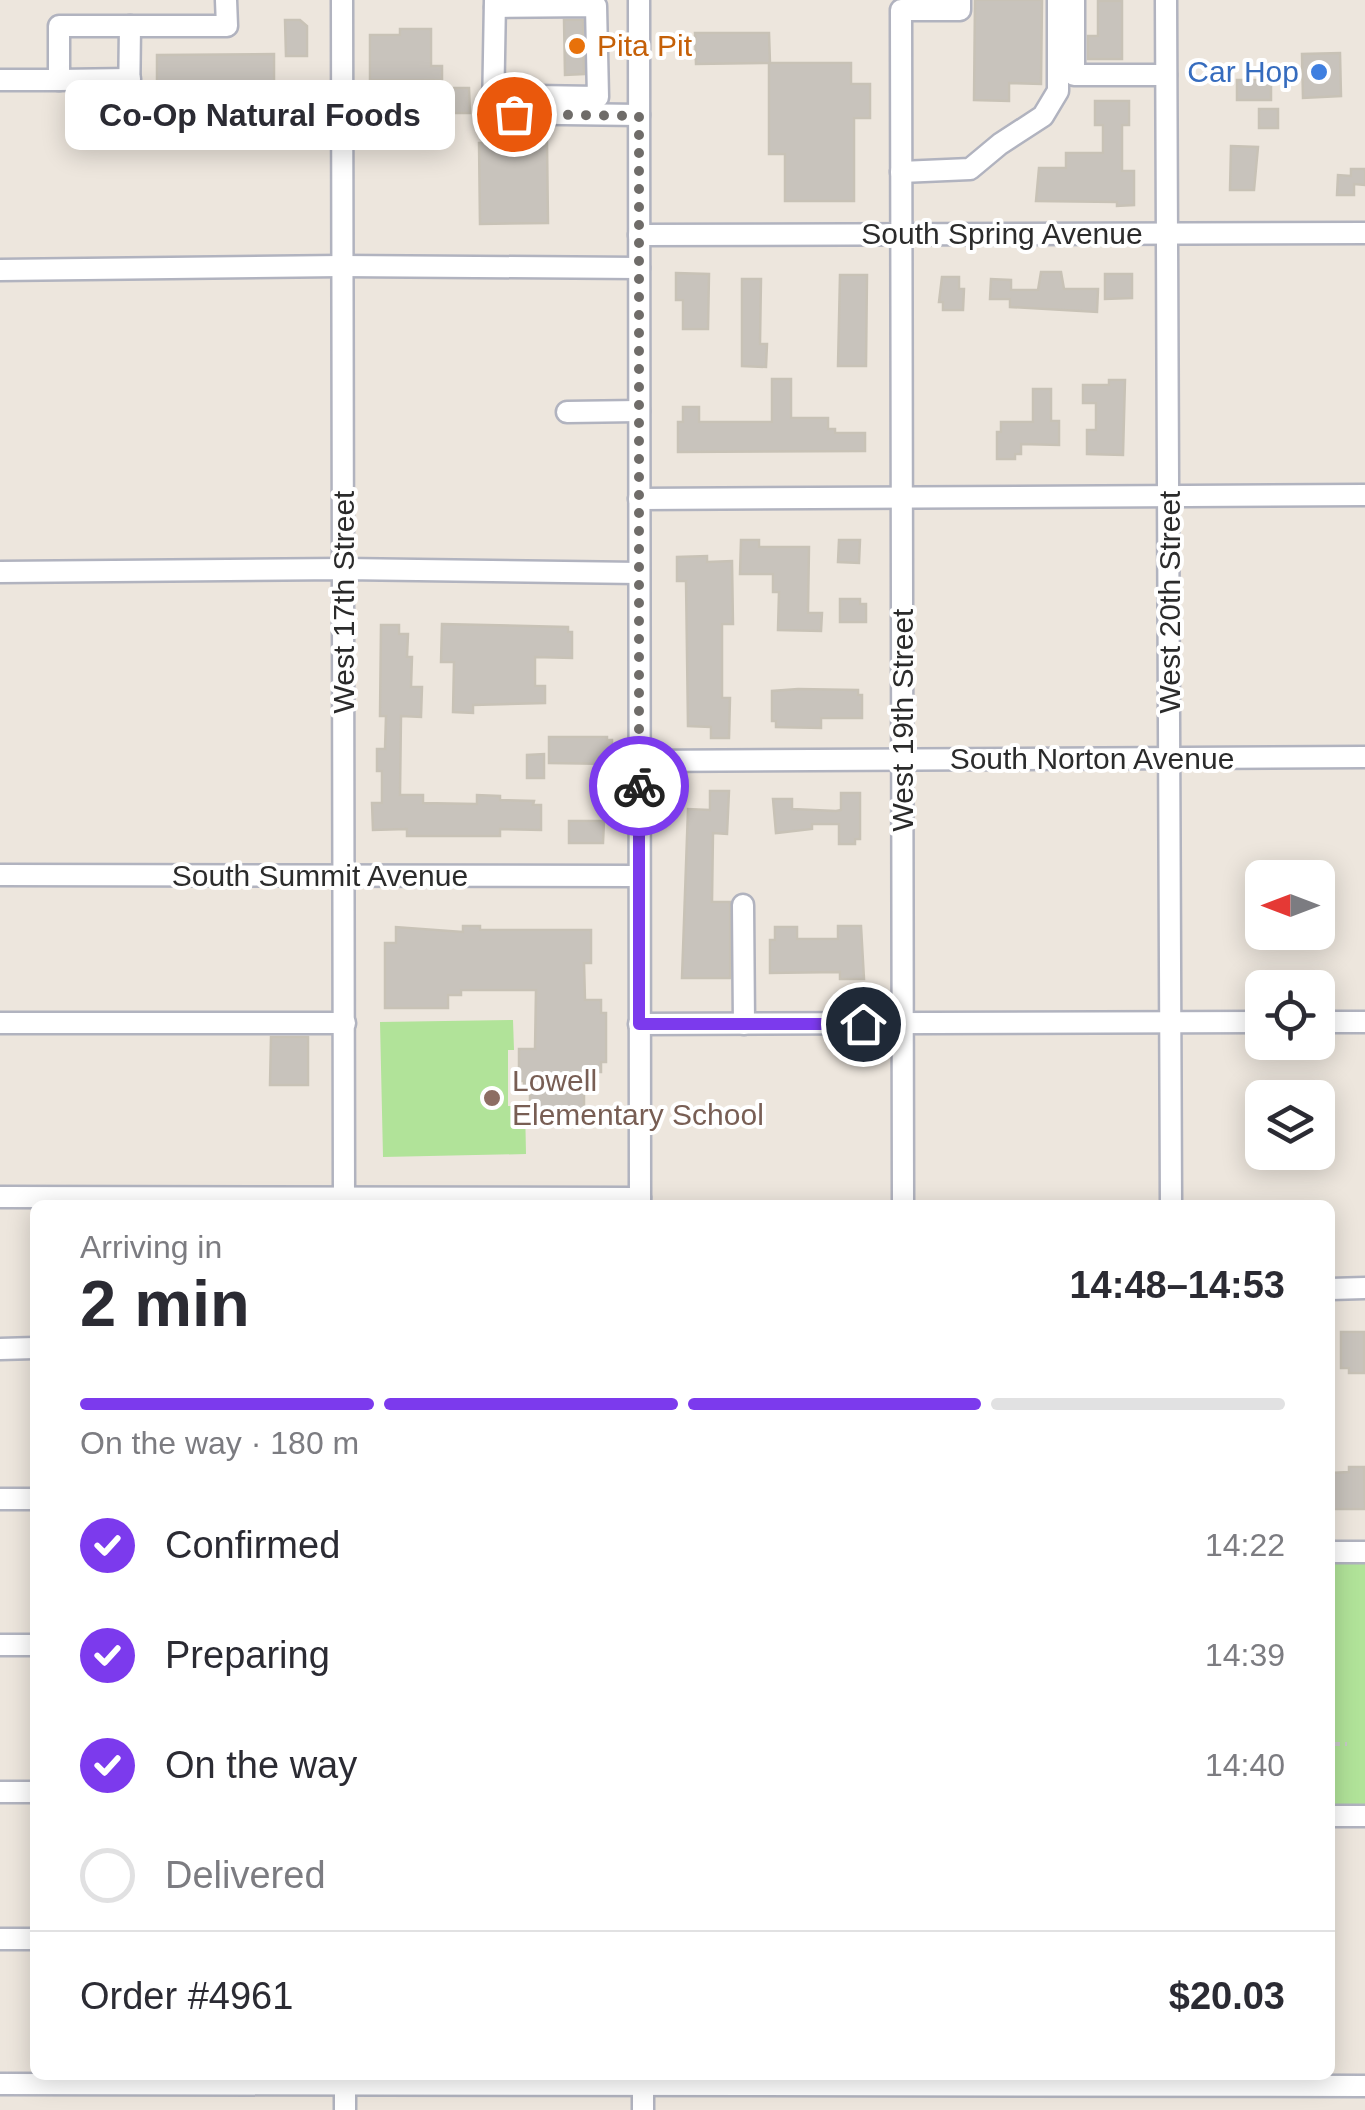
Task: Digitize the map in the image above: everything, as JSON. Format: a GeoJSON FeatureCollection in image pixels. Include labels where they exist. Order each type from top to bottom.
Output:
{"type":"FeatureCollection","features":[{"type":"Feature","properties":{"kind":"street"},"geometry":{"type":"LineString","coordinates":[[59,80],[59,26],[226,26],[226,0]]}},
{"type":"Feature","properties":{"kind":"street","name":"West 17th Street"},"geometry":{"type":"LineString","coordinates":[[342,0],[344,1200]]}},
{"type":"Feature","properties":{"kind":"street"},"geometry":{"type":"LineString","coordinates":[[639,0],[640,1200]]}},
{"type":"Feature","properties":{"kind":"street","name":"West 19th Street"},"geometry":{"type":"LineString","coordinates":[[903,1200],[900,10],[960,10],[960,0]]}},
{"type":"Feature","properties":{"kind":"street"},"geometry":{"type":"LineString","coordinates":[[901,172],[970,169],[1043,116],[1058,91],[1058,0]]}},
{"type":"Feature","properties":{"kind":"street"},"geometry":{"type":"LineString","coordinates":[[1074,0],[1074,74],[1166,74]]}},
{"type":"Feature","properties":{"kind":"street","name":"West 20th Street"},"geometry":{"type":"LineString","coordinates":[[1166,0],[1171,1200]]}},
{"type":"Feature","properties":{"kind":"street"},"geometry":{"type":"LineString","coordinates":[[534,96],[598,97],[596,6],[495,4],[494,114],[639,116]]}},
{"type":"Feature","properties":{"kind":"street"},"geometry":{"type":"LineString","coordinates":[[130,26],[130,106]]}},
{"type":"Feature","properties":{"kind":"street"},"geometry":{"type":"LineString","coordinates":[[0,80],[130,80]]}},
{"type":"Feature","properties":{"kind":"street","name":"South Spring Avenue"},"geometry":{"type":"LineString","coordinates":[[639,235],[1365,233]]}},
{"type":"Feature","properties":{"kind":"street"},"geometry":{"type":"LineString","coordinates":[[0,270],[639,268]]}},
{"type":"Feature","properties":{"kind":"street"},"geometry":{"type":"LineString","coordinates":[[567,412],[639,411]]}},
{"type":"Feature","properties":{"kind":"street"},"geometry":{"type":"LineString","coordinates":[[639,499],[1365,495]]}},
{"type":"Feature","properties":{"kind":"street"},"geometry":{"type":"LineString","coordinates":[[0,572],[639,572]]}},
{"type":"Feature","properties":{"kind":"street","name":"South Norton Avenue"},"geometry":{"type":"LineString","coordinates":[[639,761],[1365,757]]}},
{"type":"Feature","properties":{"kind":"street","name":"South Summit Avenue"},"geometry":{"type":"LineString","coordinates":[[0,875],[639,876]]}},
{"type":"Feature","properties":{"kind":"street"},"geometry":{"type":"LineString","coordinates":[[743,905],[744,1024]]}},
{"type":"Feature","properties":{"kind":"street"},"geometry":{"type":"LineString","coordinates":[[639,1024],[1245,1022]]}},
{"type":"Feature","properties":{"kind":"street"},"geometry":{"type":"LineString","coordinates":[[1335,1022],[1365,1022]]}},
{"type":"Feature","properties":{"kind":"street"},"geometry":{"type":"LineString","coordinates":[[0,1023],[345,1023]]}},
{"type":"Feature","properties":{"kind":"street"},"geometry":{"type":"LineString","coordinates":[[0,1197],[258,1200]]}},
{"type":"Feature","properties":{"kind":"street"},"geometry":{"type":"LineString","coordinates":[[1335,1288],[1365,1288]]}},
{"type":"Feature","properties":{"kind":"street"},"geometry":{"type":"LineString","coordinates":[[0,1348],[30,1348]]}},
{"type":"Feature","properties":{"kind":"street"},"geometry":{"type":"LineString","coordinates":[[0,1499],[30,1499]]}},
{"type":"Feature","properties":{"kind":"street"},"geometry":{"type":"LineString","coordinates":[[1335,1552],[1365,1552]]}},
{"type":"Feature","properties":{"kind":"street"},"geometry":{"type":"LineString","coordinates":[[0,1646],[30,1645]]}},
{"type":"Feature","properties":{"kind":"street"},"geometry":{"type":"LineString","coordinates":[[0,1792],[30,1792]]}},
{"type":"Feature","properties":{"kind":"street"},"geometry":{"type":"LineString","coordinates":[[1335,1816],[1365,1816]]}},
{"type":"Feature","properties":{"kind":"street"},"geometry":{"type":"LineString","coordinates":[[0,1939],[30,1939]]}},
{"type":"Feature","properties":{"kind":"street"},"geometry":{"type":"LineString","coordinates":[[345,2080],[345,2110]]}},
{"type":"Feature","properties":{"kind":"street"},"geometry":{"type":"LineString","coordinates":[[643,2080],[643,2110]]}},
{"type":"Feature","properties":{"kind":"street"},"geometry":{"type":"LineString","coordinates":[[0,2084],[1090,2080],[1365,2086]]}},
{"type":"Feature","properties":{"kind":"path"},"geometry":{"type":"LineString","coordinates":[[1335,1744],[1346,1744]]}},
{"type":"Feature","properties":{"kind":"green space"},"geometry":{"type":"Polygon","coordinates":[[[513,1020],[514,1050],[508,1050],[508,1106],[525,1106],[526,1154],[383,1157],[380,1022],[513,1020]]]}},
{"type":"Feature","properties":{"kind":"green space"},"geometry":{"type":"Polygon","coordinates":[[[1335,1552],[1365,1552],[1365,1816],[1335,1816],[1335,1552]]]}},
{"type":"Feature","properties":{"kind":"building"},"geometry":{"type":"Polygon","coordinates":[[[975,0],[1042,0],[1041,84],[1009,83],[1009,101],[974,100],[975,0]]]}},
{"type":"Feature","properties":{"kind":"building"},"geometry":{"type":"Polygon","coordinates":[[[1098,1],[1122,1],[1122,59],[1088,59],[1088,36],[1098,36],[1098,1]]]}},
{"type":"Feature","properties":{"kind":"building"},"geometry":{"type":"Polygon","coordinates":[[[285,20],[300,20],[307,26],[307,56],[286,56],[285,20]]]}},
{"type":"Feature","properties":{"kind":"building"},"geometry":{"type":"Polygon","coordinates":[[[564,20],[583,20],[584,74],[565,75],[564,20]]]}},
{"type":"Feature","properties":{"kind":"building"},"geometry":{"type":"Polygon","coordinates":[[[400,29],[431,29],[431,66],[442,66],[442,80],[370,80],[370,35],[400,35],[400,29]]]}},
{"type":"Feature","properties":{"kind":"building"},"geometry":{"type":"Polygon","coordinates":[[[695,33],[769,33],[770,63],[851,63],[851,84],[870,84],[870,118],[854,118],[854,201],[785,201],[785,154],[769,154],[769,63],[696,64],[695,33]]]}},
{"type":"Feature","properties":{"kind":"building"},"geometry":{"type":"Polygon","coordinates":[[[1340,53],[1341,96],[1303,98],[1302,54],[1340,53]]]}},
{"type":"Feature","properties":{"kind":"building"},"geometry":{"type":"Polygon","coordinates":[[[274,54],[274,109],[157,109],[157,55],[274,54]]]}},
{"type":"Feature","properties":{"kind":"building"},"geometry":{"type":"Polygon","coordinates":[[[1237,80],[1271,80],[1271,100],[1237,100],[1237,80]]]}},
{"type":"Feature","properties":{"kind":"building"},"geometry":{"type":"Polygon","coordinates":[[[447,88],[469,88],[470,113],[447,113],[447,88]]]}},
{"type":"Feature","properties":{"kind":"building"},"geometry":{"type":"Polygon","coordinates":[[[1095,101],[1129,101],[1129,125],[1122,125],[1122,171],[1134,171],[1134,205],[1036,201],[1039,168],[1066,168],[1066,153],[1103,153],[1103,125],[1095,125],[1095,101]]]}},
{"type":"Feature","properties":{"kind":"building"},"geometry":{"type":"Polygon","coordinates":[[[1259,109],[1278,109],[1278,128],[1259,128],[1259,109]]]}},
{"type":"Feature","properties":{"kind":"building"},"geometry":{"type":"Polygon","coordinates":[[[547,142],[548,223],[480,224],[479,143],[547,142]]]}},
{"type":"Feature","properties":{"kind":"building"},"geometry":{"type":"Polygon","coordinates":[[[1231,146],[1258,147],[1254,190],[1230,190],[1231,146]]]}},
{"type":"Feature","properties":{"kind":"building"},"geometry":{"type":"Polygon","coordinates":[[[1351,169],[1365,169],[1365,185],[1354,184],[1354,195],[1337,195],[1338,175],[1351,176],[1351,169]]]}},
{"type":"Feature","properties":{"kind":"building"},"geometry":{"type":"Polygon","coordinates":[[[1041,272],[1061,272],[1064,289],[1098,289],[1097,312],[1010,307],[1010,299],[990,299],[991,279],[1011,280],[1011,290],[1038,290],[1041,272]]]}},
{"type":"Feature","properties":{"kind":"building"},"geometry":{"type":"Polygon","coordinates":[[[676,273],[709,274],[708,329],[683,329],[683,300],[676,300],[676,273]]]}},
{"type":"Feature","properties":{"kind":"building"},"geometry":{"type":"Polygon","coordinates":[[[1105,274],[1132,274],[1132,298],[1105,299],[1105,274]]]}},
{"type":"Feature","properties":{"kind":"building"},"geometry":{"type":"Polygon","coordinates":[[[840,275],[867,275],[866,366],[838,366],[840,275]]]}},
{"type":"Feature","properties":{"kind":"building"},"geometry":{"type":"Polygon","coordinates":[[[942,277],[959,277],[959,289],[964,289],[963,310],[943,310],[943,302],[939,302],[942,277]]]}},
{"type":"Feature","properties":{"kind":"building"},"geometry":{"type":"Polygon","coordinates":[[[742,279],[761,279],[760,344],[767,344],[766,367],[742,366],[742,279]]]}},
{"type":"Feature","properties":{"kind":"building"},"geometry":{"type":"Polygon","coordinates":[[[772,379],[791,379],[791,418],[828,418],[828,429],[835,429],[835,433],[865,433],[865,451],[678,452],[678,422],[683,422],[683,407],[699,407],[699,422],[772,422],[772,379]]]}},
{"type":"Feature","properties":{"kind":"building"},"geometry":{"type":"Polygon","coordinates":[[[1109,380],[1125,380],[1123,455],[1087,454],[1087,430],[1096,430],[1096,403],[1083,403],[1083,385],[1109,385],[1109,380]]]}},
{"type":"Feature","properties":{"kind":"building"},"geometry":{"type":"Polygon","coordinates":[[[1033,389],[1051,389],[1051,421],[1059,421],[1059,445],[1021,444],[1021,454],[1015,454],[1015,459],[997,459],[1001,422],[1033,422],[1033,389]]]}},
{"type":"Feature","properties":{"kind":"building"},"geometry":{"type":"Polygon","coordinates":[[[741,540],[759,540],[759,547],[809,547],[808,613],[822,613],[821,631],[778,630],[779,592],[773,592],[773,574],[740,574],[741,540]]]}},
{"type":"Feature","properties":{"kind":"building"},"geometry":{"type":"Polygon","coordinates":[[[839,540],[860,540],[859,563],[838,562],[839,540]]]}},
{"type":"Feature","properties":{"kind":"building"},"geometry":{"type":"Polygon","coordinates":[[[707,556],[707,562],[732,561],[733,624],[722,624],[722,698],[730,698],[729,738],[711,738],[711,727],[688,726],[686,581],[677,581],[677,557],[707,556]]]}},
{"type":"Feature","properties":{"kind":"building"},"geometry":{"type":"Polygon","coordinates":[[[840,599],[860,599],[860,604],[866,604],[866,622],[840,622],[840,599]]]}},
{"type":"Feature","properties":{"kind":"building"},"geometry":{"type":"Polygon","coordinates":[[[442,624],[568,627],[568,632],[572,632],[572,658],[535,657],[535,686],[545,686],[545,703],[473,705],[473,713],[453,712],[454,662],[441,662],[442,624]]]}},
{"type":"Feature","properties":{"kind":"building"},"geometry":{"type":"Polygon","coordinates":[[[381,625],[399,625],[399,634],[408,634],[411,687],[422,687],[421,717],[401,716],[400,795],[423,795],[423,803],[477,804],[477,795],[534,801],[533,805],[541,805],[541,830],[500,829],[500,836],[407,836],[407,829],[373,830],[372,803],[382,803],[377,749],[385,749],[386,716],[380,716],[381,625]]]}},
{"type":"Feature","properties":{"kind":"building"},"geometry":{"type":"Polygon","coordinates":[[[858,690],[858,695],[862,695],[862,718],[821,718],[821,728],[776,727],[776,721],[772,721],[772,691],[858,690]]]}},
{"type":"Feature","properties":{"kind":"building"},"geometry":{"type":"Polygon","coordinates":[[[549,737],[607,737],[612,740],[612,764],[549,763],[549,737]]]}},
{"type":"Feature","properties":{"kind":"building"},"geometry":{"type":"Polygon","coordinates":[[[544,754],[544,778],[527,778],[527,755],[544,754]]]}},
{"type":"Feature","properties":{"kind":"building"},"geometry":{"type":"Polygon","coordinates":[[[710,791],[729,791],[727,834],[713,833],[712,902],[730,902],[730,978],[682,978],[688,809],[710,810],[710,791]]]}},
{"type":"Feature","properties":{"kind":"building"},"geometry":{"type":"Polygon","coordinates":[[[841,793],[860,793],[860,839],[855,839],[855,844],[839,844],[839,824],[812,824],[812,829],[776,833],[773,799],[792,799],[792,809],[836,811],[841,810],[841,793]]]}},
{"type":"Feature","properties":{"kind":"building"},"geometry":{"type":"Polygon","coordinates":[[[569,821],[604,821],[603,843],[569,843],[569,821]]]}},
{"type":"Feature","properties":{"kind":"building"},"geometry":{"type":"Polygon","coordinates":[[[463,926],[480,926],[480,930],[591,930],[591,963],[584,963],[585,1000],[601,1000],[601,1013],[606,1013],[606,1062],[601,1062],[601,1072],[584,1072],[584,1110],[530,1110],[530,1090],[524,1090],[524,1081],[519,1081],[519,1049],[535,1049],[536,990],[461,990],[461,995],[448,995],[448,1008],[385,1008],[385,943],[396,943],[396,927],[463,932],[463,926]]]}},
{"type":"Feature","properties":{"kind":"building"},"geometry":{"type":"Polygon","coordinates":[[[838,926],[861,926],[864,979],[840,979],[840,972],[770,973],[770,940],[775,940],[775,927],[797,927],[797,939],[838,939],[838,926]]]}},
{"type":"Feature","properties":{"kind":"building"},"geometry":{"type":"Polygon","coordinates":[[[271,1037],[308,1037],[308,1085],[270,1085],[271,1037]]]}},
{"type":"Feature","properties":{"kind":"building"},"geometry":{"type":"Polygon","coordinates":[[[1341,1332],[1364,1332],[1364,1373],[1349,1373],[1349,1368],[1341,1368],[1341,1332]]]}},
{"type":"Feature","properties":{"kind":"building"},"geometry":{"type":"Polygon","coordinates":[[[1349,1467],[1364,1467],[1365,1509],[1335,1509],[1335,1473],[1349,1472],[1349,1467]]]}},
{"type":"Feature","properties":{"kind":"way so far"},"geometry":{"type":"LineString","coordinates":[[514,114],[639,116],[639,786]]}},
{"type":"Feature","properties":{"kind":"place","name":"Pita Pit"},"geometry":{"type":"Point","coordinates":[577,46]}},
{"type":"Feature","properties":{"kind":"place","name":"Car Hop"},"geometry":{"type":"Point","coordinates":[1319,72]}},
{"type":"Feature","properties":{"kind":"place","name":"Co-Op Natural Foods"},"geometry":{"type":"Point","coordinates":[514,114]}},
{"type":"Feature","properties":{"kind":"place","name":"Lowell Elementary School"},"geometry":{"type":"Point","coordinates":[492,1098]}},
{"type":"Feature","properties":{"kind":"route"},"geometry":{"type":"LineString","coordinates":[[639,786],[639,1024],[863,1024]]}}]}
